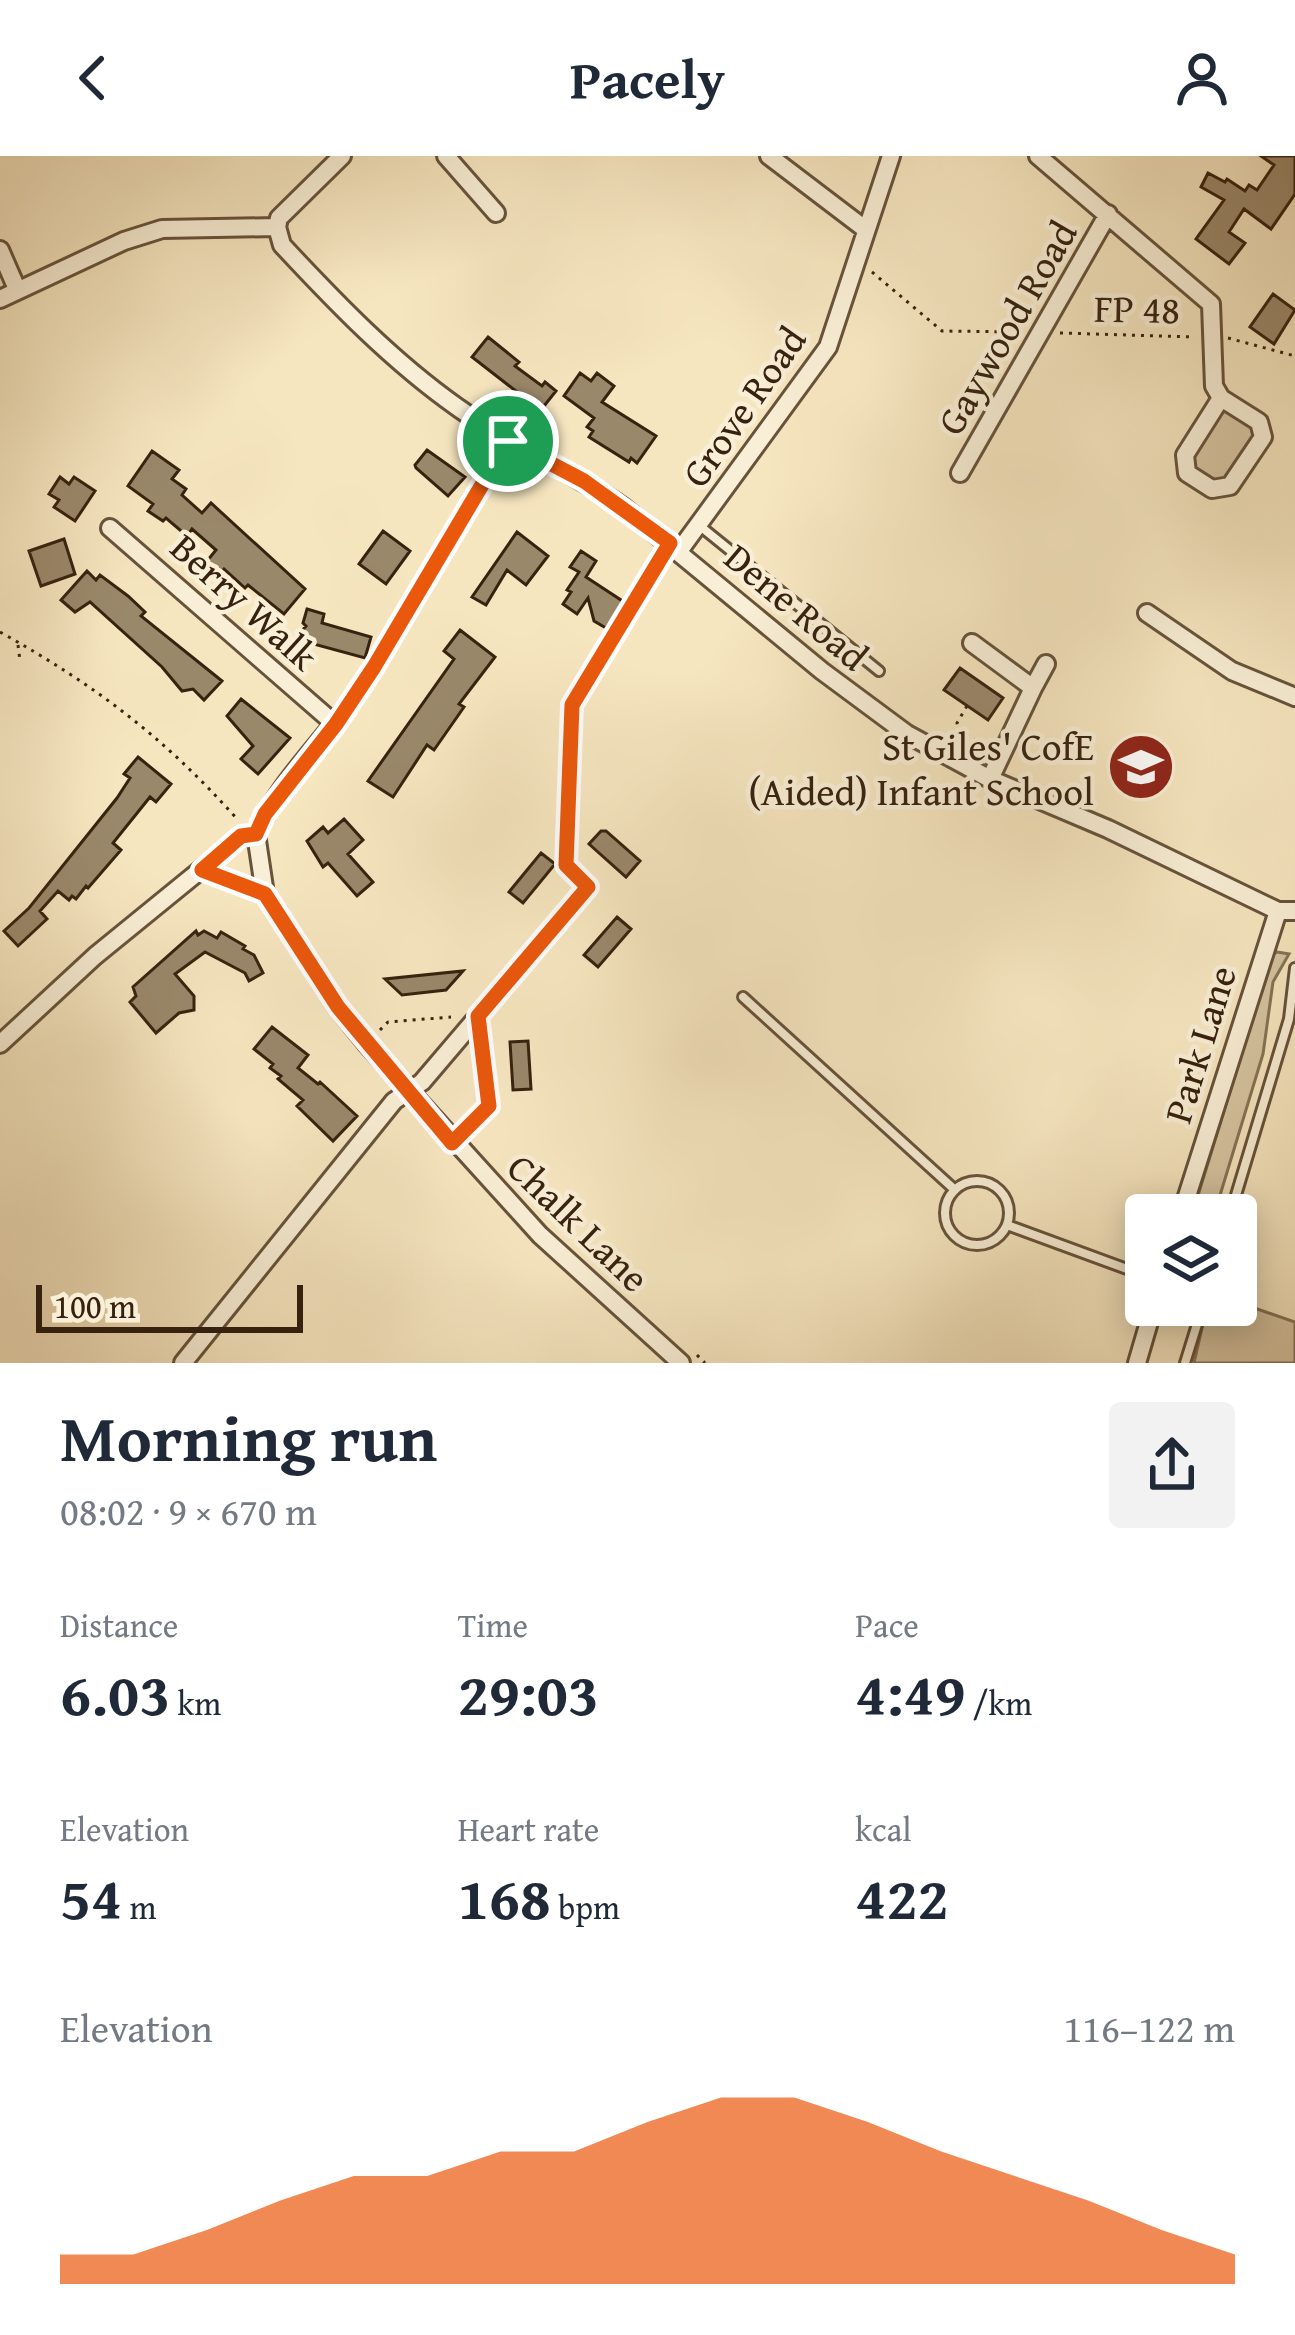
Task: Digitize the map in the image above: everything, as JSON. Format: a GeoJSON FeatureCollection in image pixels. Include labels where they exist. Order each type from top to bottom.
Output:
{"type":"FeatureCollection","features":[{"type":"Feature","properties":{"kind":"street"},"geometry":{"type":"LineString","coordinates":[[0,299],[124,241],[162,230],[277,227],[279,218],[342,156]]}},
{"type":"Feature","properties":{"kind":"street"},"geometry":{"type":"LineString","coordinates":[[446,156],[496,213]]}},
{"type":"Feature","properties":{"kind":"street"},"geometry":{"type":"LineString","coordinates":[[769,156],[865,229]]}},
{"type":"Feature","properties":{"kind":"street","name":"Grove Road"},"geometry":{"type":"LineString","coordinates":[[675,547],[699,525],[828,347],[891,156]]}},
{"type":"Feature","properties":{"kind":"street"},"geometry":{"type":"LineString","coordinates":[[1037,156],[1207,297],[1214,313],[1211,373],[1221,398],[1259,422],[1263,437],[1230,486],[1212,489],[1187,473],[1185,455],[1221,398]]}},
{"type":"Feature","properties":{"kind":"street","name":"Gaywood Road"},"geometry":{"type":"LineString","coordinates":[[960,473],[1108,214]]}},
{"type":"Feature","properties":{"kind":"street","name":"Dene Road"},"geometry":{"type":"LineString","coordinates":[[277,227],[282,244],[366,331],[454,405],[508,441],[584,481],[675,547],[881,717],[990,779],[1287,911]]}},
{"type":"Feature","properties":{"kind":"street"},"geometry":{"type":"LineString","coordinates":[[0,250],[17,289]]}},
{"type":"Feature","properties":{"kind":"street"},"geometry":{"type":"LineString","coordinates":[[0,1044],[111,943],[241,836],[256,834],[265,814],[336,724],[508,441]]}},
{"type":"Feature","properties":{"kind":"street","name":"Berry Walk"},"geometry":{"type":"LineString","coordinates":[[110,528],[336,724]]}},
{"type":"Feature","properties":{"kind":"street"},"geometry":{"type":"LineString","coordinates":[[1147,613],[1232,671],[1295,697]]}},
{"type":"Feature","properties":{"kind":"street"},"geometry":{"type":"LineString","coordinates":[[972,644],[1034,688]]}},
{"type":"Feature","properties":{"kind":"street"},"geometry":{"type":"LineString","coordinates":[[990,779],[1046,664]]}},
{"type":"Feature","properties":{"kind":"street","name":"Chalk Lane"},"geometry":{"type":"LineString","coordinates":[[256,834],[265,894],[367,1045],[452,1143],[659,1355],[689,1359]]}},
{"type":"Feature","properties":{"kind":"street"},"geometry":{"type":"LineString","coordinates":[[202,870],[265,894]]}},
{"type":"Feature","properties":{"kind":"street"},"geometry":{"type":"LineString","coordinates":[[183,1363],[394,1101],[422,1082],[588,887]]}},
{"type":"Feature","properties":{"kind":"street","name":"Park Lane"},"geometry":{"type":"LineString","coordinates":[[1188,1194],[1287,911]]}},
{"type":"Feature","properties":{"kind":"street"},"geometry":{"type":"LineString","coordinates":[[1137,1363],[1148,1326]]}},
{"type":"Feature","properties":{"kind":"lane","name":"Dene Road"},"geometry":{"type":"LineString","coordinates":[[699,525],[880,671]]}},
{"type":"Feature","properties":{"kind":"lane"},"geometry":{"type":"LineString","coordinates":[[1236,1194],[1289,1019],[1295,968]]}},
{"type":"Feature","properties":{"kind":"lane"},"geometry":{"type":"LineString","coordinates":[[743,997],[955,1190]]}},
{"type":"Feature","properties":{"kind":"lane"},"geometry":{"type":"LineString","coordinates":[[981,1181],[995,1186],[1010,1210],[1007,1225],[1000,1237],[987,1244],[960,1240],[945,1216],[955,1190],[981,1181]]}},
{"type":"Feature","properties":{"kind":"lane"},"geometry":{"type":"LineString","coordinates":[[1007,1225],[1125,1268]]}},
{"type":"Feature","properties":{"kind":"lane"},"geometry":{"type":"LineString","coordinates":[[1185,1363],[1196,1326]]}},
{"type":"Feature","properties":{"kind":"path","name":"FP 48"},"geometry":{"type":"LineString","coordinates":[[855,262],[941,331],[1214,337],[1295,356]]}},
{"type":"Feature","properties":{"kind":"path"},"geometry":{"type":"LineString","coordinates":[[588,887],[566,865],[572,705],[675,547]]}},
{"type":"Feature","properties":{"kind":"path"},"geometry":{"type":"LineString","coordinates":[[0,632],[89,683],[133,716],[256,834]]}},
{"type":"Feature","properties":{"kind":"path"},"geometry":{"type":"LineString","coordinates":[[19,643],[20,661]]}},
{"type":"Feature","properties":{"kind":"path"},"geometry":{"type":"LineString","coordinates":[[967,706],[957,723],[962,735],[1003,753]]}},
{"type":"Feature","properties":{"kind":"path"},"geometry":{"type":"LineString","coordinates":[[367,1045],[388,1022],[478,1016],[489,1106],[452,1143]]}},
{"type":"Feature","properties":{"kind":"path"},"geometry":{"type":"LineString","coordinates":[[689,1359],[705,1363]]}},
{"type":"Feature","properties":{"kind":"shaded area"},"geometry":{"type":"Polygon","coordinates":[[[1224,408],[1252,423],[1255,436],[1225,479],[1210,482],[1194,470],[1193,455],[1224,408]]]}},
{"type":"Feature","properties":{"kind":"shaded area"},"geometry":{"type":"Polygon","coordinates":[[[1289,954],[1273,982],[1263,1054],[1220,1194],[1198,1194],[1272,955],[1289,954]]]}},
{"type":"Feature","properties":{"kind":"shaded area"},"geometry":{"type":"Polygon","coordinates":[[[1257,1309],[1295,1322],[1295,1363],[1194,1363],[1203,1326],[1257,1326],[1257,1309]]]}},
{"type":"Feature","properties":{"kind":"building"},"geometry":{"type":"Polygon","coordinates":[[[1261,156],[1295,156],[1295,194],[1271,229],[1244,209],[1229,232],[1245,243],[1229,264],[1196,239],[1224,200],[1201,187],[1208,173],[1245,191],[1249,185],[1257,190],[1274,165],[1261,156]]]}},
{"type":"Feature","properties":{"kind":"building"},"geometry":{"type":"Polygon","coordinates":[[[1273,294],[1295,310],[1274,344],[1250,327],[1273,294]]]}},
{"type":"Feature","properties":{"kind":"building"},"geometry":{"type":"Polygon","coordinates":[[[488,337],[519,362],[515,366],[556,391],[544,406],[539,409],[472,357],[488,337]]]}},
{"type":"Feature","properties":{"kind":"building"},"geometry":{"type":"Polygon","coordinates":[[[580,373],[591,381],[597,373],[614,386],[602,402],[656,436],[637,463],[589,437],[593,431],[587,427],[594,418],[564,396],[580,373]]]}},
{"type":"Feature","properties":{"kind":"building"},"geometry":{"type":"Polygon","coordinates":[[[427,450],[465,477],[448,496],[416,468],[427,450]]]}},
{"type":"Feature","properties":{"kind":"building"},"geometry":{"type":"Polygon","coordinates":[[[152,451],[179,470],[172,479],[186,489],[182,495],[202,513],[211,503],[305,589],[284,614],[207,561],[216,550],[192,529],[187,536],[166,518],[163,521],[148,511],[153,504],[128,486],[152,451]]]}},
{"type":"Feature","properties":{"kind":"building"},"geometry":{"type":"Polygon","coordinates":[[[60,477],[69,484],[74,477],[95,491],[75,521],[54,507],[59,500],[49,494],[60,477]]]}},
{"type":"Feature","properties":{"kind":"building"},"geometry":{"type":"Polygon","coordinates":[[[383,531],[410,551],[386,584],[359,564],[383,531]]]}},
{"type":"Feature","properties":{"kind":"building"},"geometry":{"type":"Polygon","coordinates":[[[517,532],[548,556],[526,585],[507,570],[486,605],[472,597],[517,532]]]}},
{"type":"Feature","properties":{"kind":"building"},"geometry":{"type":"Polygon","coordinates":[[[64,539],[75,574],[41,586],[29,551],[64,539]]]}},
{"type":"Feature","properties":{"kind":"building"},"geometry":{"type":"Polygon","coordinates":[[[581,551],[596,561],[586,577],[624,602],[606,628],[594,621],[588,598],[577,614],[563,604],[579,572],[570,567],[581,551]]]}},
{"type":"Feature","properties":{"kind":"building"},"geometry":{"type":"Polygon","coordinates":[[[87,571],[128,596],[145,612],[141,616],[222,681],[204,700],[193,689],[182,691],[90,602],[75,612],[61,600],[87,571]]]}},
{"type":"Feature","properties":{"kind":"building"},"geometry":{"type":"Polygon","coordinates":[[[307,609],[324,614],[322,623],[371,637],[365,658],[295,639],[306,626],[307,609]]]}},
{"type":"Feature","properties":{"kind":"building"},"geometry":{"type":"Polygon","coordinates":[[[460,630],[495,657],[459,704],[464,707],[434,750],[427,745],[393,797],[368,781],[454,659],[444,651],[460,630]]]}},
{"type":"Feature","properties":{"kind":"building"},"geometry":{"type":"Polygon","coordinates":[[[960,668],[1003,698],[988,720],[944,690],[960,668]]]}},
{"type":"Feature","properties":{"kind":"building"},"geometry":{"type":"Polygon","coordinates":[[[241,699],[290,738],[258,774],[241,759],[253,746],[227,716],[241,699]]]}},
{"type":"Feature","properties":{"kind":"building"},"geometry":{"type":"Polygon","coordinates":[[[138,757],[171,784],[156,802],[150,797],[113,843],[121,850],[88,888],[69,900],[58,891],[40,911],[47,919],[18,946],[4,931],[29,908],[117,798],[130,778],[124,774],[138,757]]]}},
{"type":"Feature","properties":{"kind":"building"},"geometry":{"type":"Polygon","coordinates":[[[344,819],[363,840],[348,854],[373,882],[357,896],[328,863],[323,867],[307,841],[323,827],[328,833],[344,819]]]}},
{"type":"Feature","properties":{"kind":"building"},"geometry":{"type":"Polygon","coordinates":[[[601,831],[640,861],[626,877],[589,844],[601,831]]]}},
{"type":"Feature","properties":{"kind":"building"},"geometry":{"type":"Polygon","coordinates":[[[541,853],[555,864],[523,903],[509,892],[541,853]]]}},
{"type":"Feature","properties":{"kind":"building"},"geometry":{"type":"Polygon","coordinates":[[[617,917],[631,929],[598,967],[584,955],[617,917]]]}},
{"type":"Feature","properties":{"kind":"building"},"geometry":{"type":"Polygon","coordinates":[[[196,931],[217,938],[221,932],[245,946],[263,973],[249,981],[245,973],[205,952],[175,974],[194,996],[194,1010],[179,1013],[156,1033],[130,1002],[136,996],[133,987],[196,931]]]}},
{"type":"Feature","properties":{"kind":"building"},"geometry":{"type":"Polygon","coordinates":[[[463,971],[446,990],[402,995],[385,979],[463,971]]]}},
{"type":"Feature","properties":{"kind":"building"},"geometry":{"type":"Polygon","coordinates":[[[272,1027],[308,1055],[298,1068],[357,1116],[333,1141],[297,1106],[303,1100],[278,1079],[281,1076],[270,1068],[273,1064],[254,1049],[272,1027]]]}},
{"type":"Feature","properties":{"kind":"building"},"geometry":{"type":"Polygon","coordinates":[[[528,1041],[531,1089],[513,1090],[510,1042],[528,1041]]]}},
{"type":"Feature","properties":{"kind":"place","name":"St Giles' CofE (Aided) Infant School"},"geometry":{"type":"Point","coordinates":[1141,767]}},
{"type":"Feature","properties":{"kind":"route"},"geometry":{"type":"LineString","coordinates":[[508,441],[584,481],[670,543],[572,705],[566,865],[588,887],[478,1016],[489,1106],[452,1143],[338,1007],[265,894],[202,870],[241,836],[256,834],[265,814],[336,724],[508,441]]}}]}
